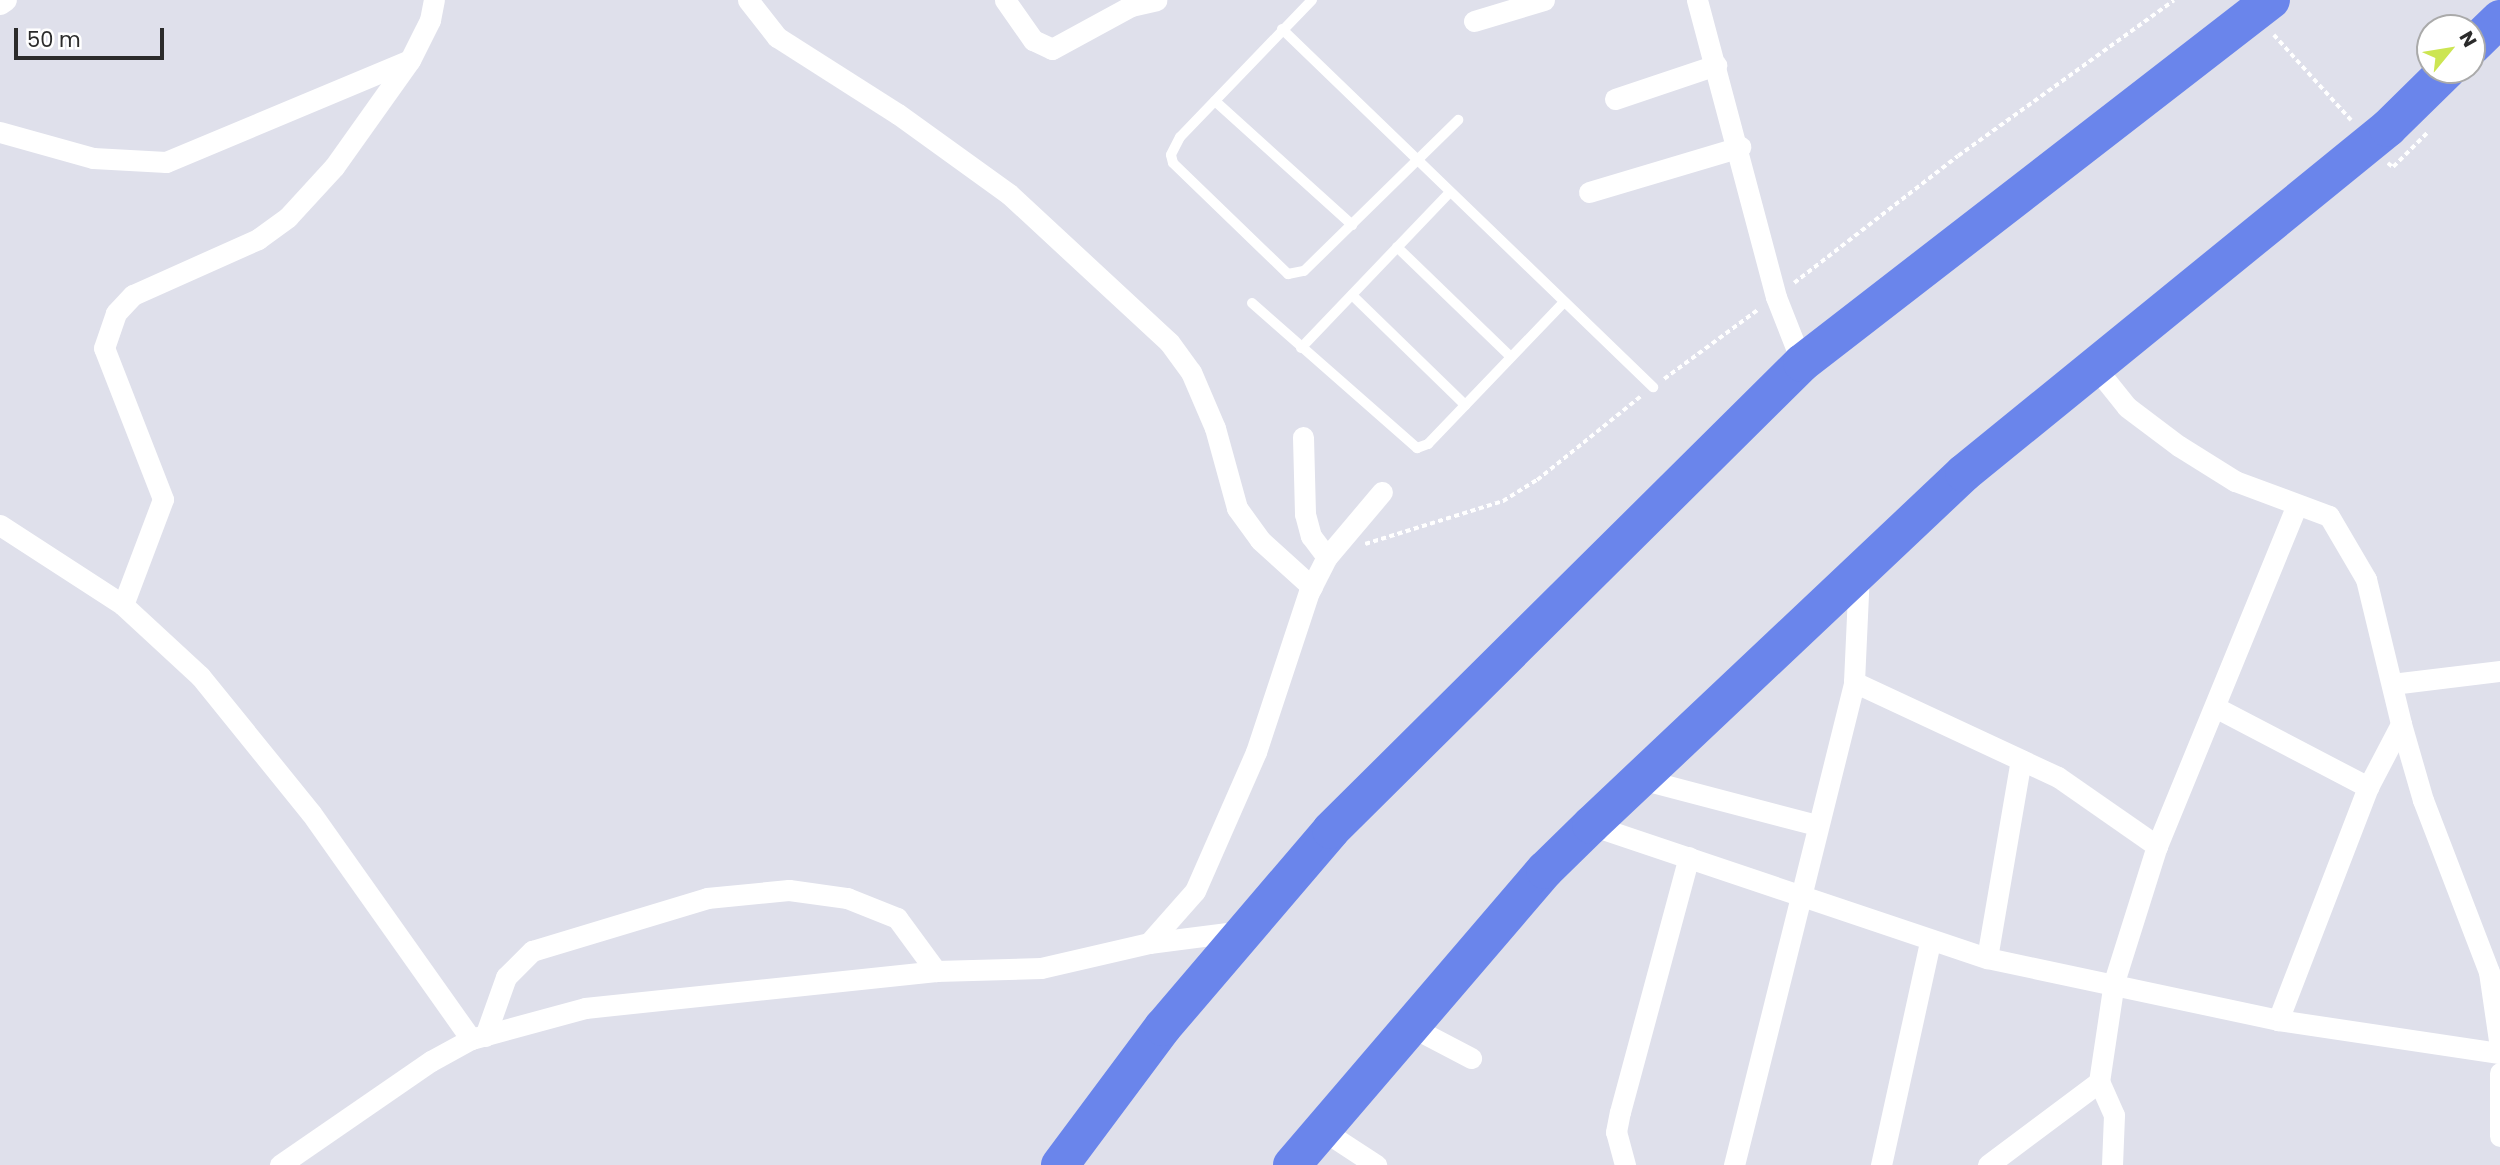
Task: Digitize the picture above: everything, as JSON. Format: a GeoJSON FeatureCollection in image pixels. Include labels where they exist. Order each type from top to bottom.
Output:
{"type":"FeatureCollection","features":[{"type":"Feature","properties":{"kind":"highway"},"geometry":{"type":"LineString","coordinates":[[1060,1165],[1163,1027],[1331,830],[1802,363],[2270,15]]}},
{"type":"Feature","properties":{"kind":"highway"},"geometry":{"type":"LineString","coordinates":[[2486,32],[2500,19]]}},
{"type":"Feature","properties":{"kind":"highway"},"geometry":{"type":"LineString","coordinates":[[1292,1165],[1545,870],[1591,825],[1964,473],[2388,128],[2433,84]]}},
{"type":"Feature","properties":{"kind":"street"},"geometry":{"type":"LineString","coordinates":[[0,5],[6,0]]}},
{"type":"Feature","properties":{"kind":"street"},"geometry":{"type":"LineString","coordinates":[[123,605],[163,499],[104,348],[116,313],[133,295],[258,239],[288,217],[334,167],[410,60],[426,30],[434,0]]}},
{"type":"Feature","properties":{"kind":"street"},"geometry":{"type":"LineString","coordinates":[[748,0],[777,37],[898,114],[1009,194],[1129,300],[1191,372],[1215,428],[1237,508],[1260,540],[1312,587]]}},
{"type":"Feature","properties":{"kind":"street"},"geometry":{"type":"LineString","coordinates":[[1005,0],[1033,40],[1052,49],[1130,3],[1156,0]]}},
{"type":"Feature","properties":{"kind":"street"},"geometry":{"type":"LineString","coordinates":[[1474,21],[1545,0]]}},
{"type":"Feature","properties":{"kind":"street"},"geometry":{"type":"LineString","coordinates":[[1697,0],[1740,147],[1776,297],[1802,363]]}},
{"type":"Feature","properties":{"kind":"street"},"geometry":{"type":"LineString","coordinates":[[0,132],[93,158],[166,162],[410,60]]}},
{"type":"Feature","properties":{"kind":"street"},"geometry":{"type":"LineString","coordinates":[[1615,99],[1716,65]]}},
{"type":"Feature","properties":{"kind":"street"},"geometry":{"type":"LineString","coordinates":[[1588,192],[1740,147]]}},
{"type":"Feature","properties":{"kind":"street"},"geometry":{"type":"LineString","coordinates":[[2095,368],[2127,407],[2179,446],[2235,481],[2296,507],[2329,516],[2366,579],[2401,724],[2423,800],[2489,972],[2500,1047]]}},
{"type":"Feature","properties":{"kind":"street"},"geometry":{"type":"LineString","coordinates":[[1303,437],[1305,514],[1311,537],[1327,557]]}},
{"type":"Feature","properties":{"kind":"street"},"geometry":{"type":"LineString","coordinates":[[1149,943],[1195,891],[1256,752],[1312,587],[1327,557],[1382,492]]}},
{"type":"Feature","properties":{"kind":"street"},"geometry":{"type":"LineString","coordinates":[[2112,1165],[2114,1115],[2099,1082],[2114,982],[2157,846],[2296,507]]}},
{"type":"Feature","properties":{"kind":"street"},"geometry":{"type":"LineString","coordinates":[[0,525],[123,605],[200,676],[311,813],[478,1037]]}},
{"type":"Feature","properties":{"kind":"street"},"geometry":{"type":"LineString","coordinates":[[1734,1165],[1798,897],[1854,682],[1859,573]]}},
{"type":"Feature","properties":{"kind":"street"},"geometry":{"type":"LineString","coordinates":[[2392,684],[2500,671]]}},
{"type":"Feature","properties":{"kind":"street"},"geometry":{"type":"LineString","coordinates":[[1854,682],[2058,777],[2157,846]]}},
{"type":"Feature","properties":{"kind":"street"},"geometry":{"type":"LineString","coordinates":[[2215,707],[2368,786]]}},
{"type":"Feature","properties":{"kind":"street"},"geometry":{"type":"LineString","coordinates":[[2278,1020],[2368,786],[2401,724]]}},
{"type":"Feature","properties":{"kind":"street"},"geometry":{"type":"LineString","coordinates":[[1987,958],[2021,760]]}},
{"type":"Feature","properties":{"kind":"street"},"geometry":{"type":"LineString","coordinates":[[1642,779],[1816,825]]}},
{"type":"Feature","properties":{"kind":"street"},"geometry":{"type":"LineString","coordinates":[[1591,825],[1930,943],[1987,958],[2114,982],[2278,1020],[2500,1053]]}},
{"type":"Feature","properties":{"kind":"street"},"geometry":{"type":"LineString","coordinates":[[1625,1165],[1616,1132],[1620,1112],[1689,857]]}},
{"type":"Feature","properties":{"kind":"street"},"geometry":{"type":"LineString","coordinates":[[478,1037],[506,977],[533,951],[707,898],[789,890],[847,898],[897,918],[936,971]]}},
{"type":"Feature","properties":{"kind":"street"},"geometry":{"type":"LineString","coordinates":[[280,1165],[431,1061],[478,1037],[585,1008],[936,971],[1041,968],[1149,943],[1245,931]]}},
{"type":"Feature","properties":{"kind":"street"},"geometry":{"type":"LineString","coordinates":[[1881,1165],[1930,943]]}},
{"type":"Feature","properties":{"kind":"street"},"geometry":{"type":"LineString","coordinates":[[1410,1026],[1471,1058]]}},
{"type":"Feature","properties":{"kind":"street"},"geometry":{"type":"LineString","coordinates":[[2500,1073],[2500,1136]]}},
{"type":"Feature","properties":{"kind":"street"},"geometry":{"type":"LineString","coordinates":[[1988,1165],[2099,1082]]}},
{"type":"Feature","properties":{"kind":"street"},"geometry":{"type":"LineString","coordinates":[[1321,1129],[1376,1165]]}},
{"type":"Feature","properties":{"kind":"lane"},"geometry":{"type":"LineString","coordinates":[[1312,0],[1173,147],[1173,163],[1288,274],[1304,271],[1458,120]]}},
{"type":"Feature","properties":{"kind":"lane"},"geometry":{"type":"LineString","coordinates":[[1282,29],[1653,387]]}},
{"type":"Feature","properties":{"kind":"lane"},"geometry":{"type":"LineString","coordinates":[[1215,101],[1352,225]]}},
{"type":"Feature","properties":{"kind":"lane"},"geometry":{"type":"LineString","coordinates":[[1301,348],[1450,192]]}},
{"type":"Feature","properties":{"kind":"lane"},"geometry":{"type":"LineString","coordinates":[[1398,247],[1511,357]]}},
{"type":"Feature","properties":{"kind":"lane"},"geometry":{"type":"LineString","coordinates":[[1352,295],[1465,405]]}},
{"type":"Feature","properties":{"kind":"lane"},"geometry":{"type":"LineString","coordinates":[[1252,303],[1417,448],[1428,444],[1564,302]]}},
{"type":"Feature","properties":{"kind":"path"},"geometry":{"type":"LineString","coordinates":[[2270,15],[2358,128]]}},
{"type":"Feature","properties":{"kind":"path"},"geometry":{"type":"LineString","coordinates":[[2384,157],[2393,167],[2422,139]]}}]}
